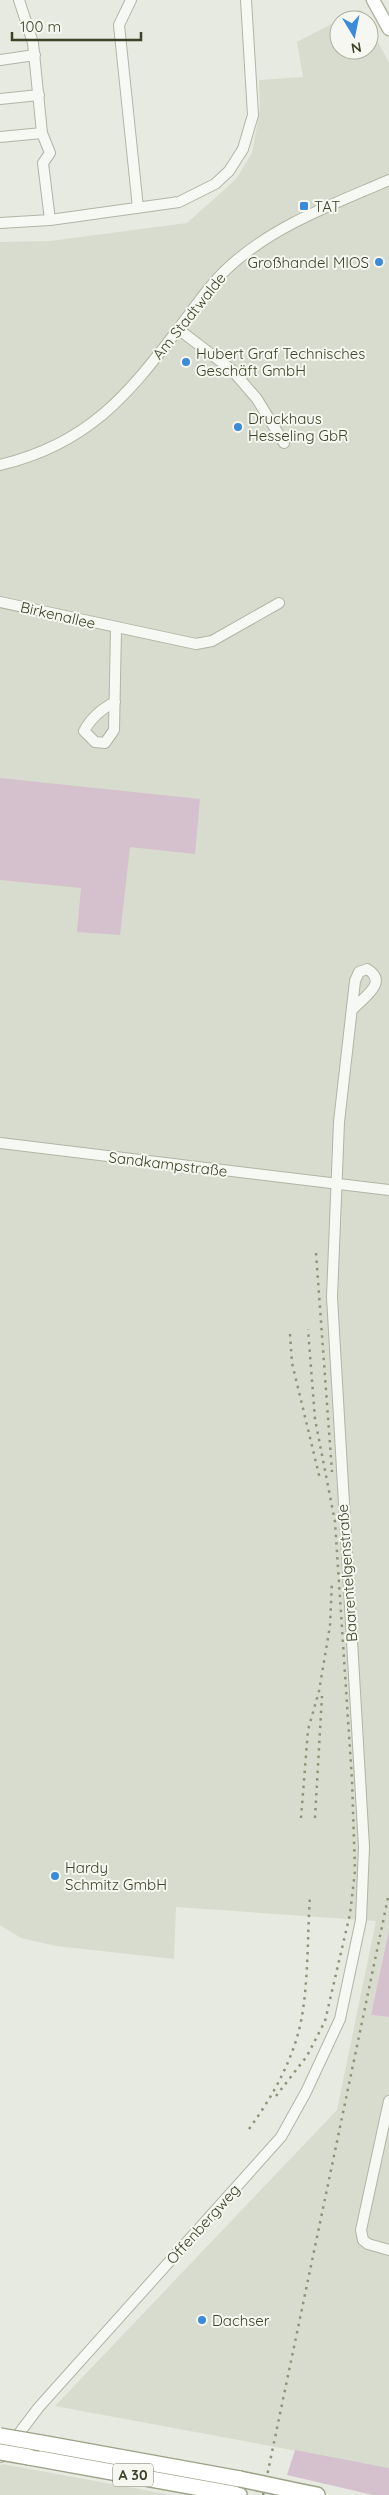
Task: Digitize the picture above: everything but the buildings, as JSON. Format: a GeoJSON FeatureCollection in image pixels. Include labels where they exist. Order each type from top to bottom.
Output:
{"type":"FeatureCollection","features":[{"type":"Feature","properties":{"kind":"highway","name":"A 30"},"geometry":{"type":"LineString","coordinates":[[0,2436],[240,2479],[317,2495]]}},
{"type":"Feature","properties":{"kind":"highway","name":"A 30"},"geometry":{"type":"LineString","coordinates":[[0,2452],[238,2495]]}},
{"type":"Feature","properties":{"kind":"main road"},"geometry":{"type":"LineString","coordinates":[[373,0],[389,28]]}},
{"type":"Feature","properties":{"kind":"street"},"geometry":{"type":"LineString","coordinates":[[19,0],[35,55],[42,133],[50,153],[43,163],[50,220]]}},
{"type":"Feature","properties":{"kind":"street"},"geometry":{"type":"LineString","coordinates":[[130,0],[119,25],[138,208]]}},
{"type":"Feature","properties":{"kind":"street"},"geometry":{"type":"LineString","coordinates":[[0,223],[50,220],[179,202],[215,184],[229,171],[243,150],[253,116],[246,0]]}},
{"type":"Feature","properties":{"kind":"street"},"geometry":{"type":"LineString","coordinates":[[0,60],[35,55]]}},
{"type":"Feature","properties":{"kind":"street"},"geometry":{"type":"LineString","coordinates":[[0,99],[39,95]]}},
{"type":"Feature","properties":{"kind":"street"},"geometry":{"type":"LineString","coordinates":[[0,136],[42,133]]}},
{"type":"Feature","properties":{"kind":"street","name":"Am Stadtwalde"},"geometry":{"type":"LineString","coordinates":[[0,465],[32,456],[56,446],[94,422],[136,384],[207,291],[228,267],[251,248],[275,232],[389,180]]}},
{"type":"Feature","properties":{"kind":"street"},"geometry":{"type":"LineString","coordinates":[[178,329],[232,370],[257,400],[284,443]]}},
{"type":"Feature","properties":{"kind":"street","name":"Birkenallee"},"geometry":{"type":"LineString","coordinates":[[0,602],[196,644],[212,641],[279,604]]}},
{"type":"Feature","properties":{"kind":"street","name":"Birkenallee"},"geometry":{"type":"LineString","coordinates":[[115,702],[116,628]]}},
{"type":"Feature","properties":{"kind":"street"},"geometry":{"type":"LineString","coordinates":[[337,1185],[339,1122],[354,1008]]}},
{"type":"Feature","properties":{"kind":"street","name":"Sandkampstraße"},"geometry":{"type":"LineString","coordinates":[[0,1143],[389,1190]]}},
{"type":"Feature","properties":{"kind":"street","name":"Baarentelgenstraße"},"geometry":{"type":"LineString","coordinates":[[337,1185],[332,1297],[334,1367],[364,1847],[363,1900],[354,1960]]}},
{"type":"Feature","properties":{"kind":"street","name":"Offenbergweg"},"geometry":{"type":"LineString","coordinates":[[0,2458],[39,2407],[281,2136],[306,2092],[340,2019],[354,1960]]}},
{"type":"Feature","properties":{"kind":"street"},"geometry":{"type":"LineString","coordinates":[[389,2101],[361,2230],[363,2240],[368,2244],[389,2250]]}},
{"type":"Feature","properties":{"kind":"shaded area"},"geometry":{"type":"Polygon","coordinates":[[[329,25],[329,60],[379,60],[379,44],[389,63],[389,1930],[371,2015],[389,2017],[389,2468],[55,2406],[337,2110],[376,1921],[176,1907],[174,1959],[56,1946],[21,1938],[0,1925],[0,242],[50,241],[187,223],[236,179],[252,153],[260,109],[259,80],[303,77],[297,42],[329,25]]]}},
{"type":"Feature","properties":{"kind":"shaded area"},"geometry":{"type":"Polygon","coordinates":[[[0,778],[200,799],[195,854],[130,847],[120,935],[77,932],[81,888],[0,880],[0,778]]]}},
{"type":"Feature","properties":{"kind":"shaded area"},"geometry":{"type":"Polygon","coordinates":[[[389,1930],[389,2017],[371,2015],[389,1930]]]}},
{"type":"Feature","properties":{"kind":"shaded area"},"geometry":{"type":"Polygon","coordinates":[[[295,2450],[389,2468],[389,2495],[373,2495],[287,2475],[295,2450]]]}},
{"type":"Feature","properties":{"kind":"shaded area"},"geometry":{"type":"Polygon","coordinates":[[[2,2464],[172,2495],[0,2495],[0,2466],[2,2464]]]}},
{"type":"Feature","properties":{"kind":"railway"},"geometry":{"type":"LineString","coordinates":[[316,1253],[332,1472]]}},
{"type":"Feature","properties":{"kind":"railway"},"geometry":{"type":"LineString","coordinates":[[276,2096],[307,2056],[325,2021],[350,1914],[355,1871],[352,1780],[335,1522],[315,1419],[308,1329]]}},
{"type":"Feature","properties":{"kind":"railway"},"geometry":{"type":"LineString","coordinates":[[290,1334],[292,1363],[320,1479]]}},
{"type":"Feature","properties":{"kind":"railway"},"geometry":{"type":"LineString","coordinates":[[301,1818],[308,1730],[319,1691],[330,1626],[332,1581]]}},
{"type":"Feature","properties":{"kind":"railway"},"geometry":{"type":"LineString","coordinates":[[315,1818],[322,1696]]}},
{"type":"Feature","properties":{"kind":"railway"},"geometry":{"type":"LineString","coordinates":[[263,2495],[389,1893]]}},
{"type":"Feature","properties":{"kind":"railway"},"geometry":{"type":"LineString","coordinates":[[249,2129],[278,2084],[298,2034],[306,1984],[310,1897]]}},
{"type":"Feature","properties":{"kind":"place","name":"TAT"},"geometry":{"type":"Point","coordinates":[304,206]}},
{"type":"Feature","properties":{"kind":"place","name":"Großhandel MIOS"},"geometry":{"type":"Point","coordinates":[379,262]}},
{"type":"Feature","properties":{"kind":"place","name":"Hubert Graf Technisches Geschäft GmbH"},"geometry":{"type":"Point","coordinates":[186,362]}},
{"type":"Feature","properties":{"kind":"place","name":"Druckhaus Hesseling GbR"},"geometry":{"type":"Point","coordinates":[238,427]}},
{"type":"Feature","properties":{"kind":"place","name":"Hardy Schmitz GmbH"},"geometry":{"type":"Point","coordinates":[55,1876]}},
{"type":"Feature","properties":{"kind":"place","name":"Dachser"},"geometry":{"type":"Point","coordinates":[202,2320]}}]}
